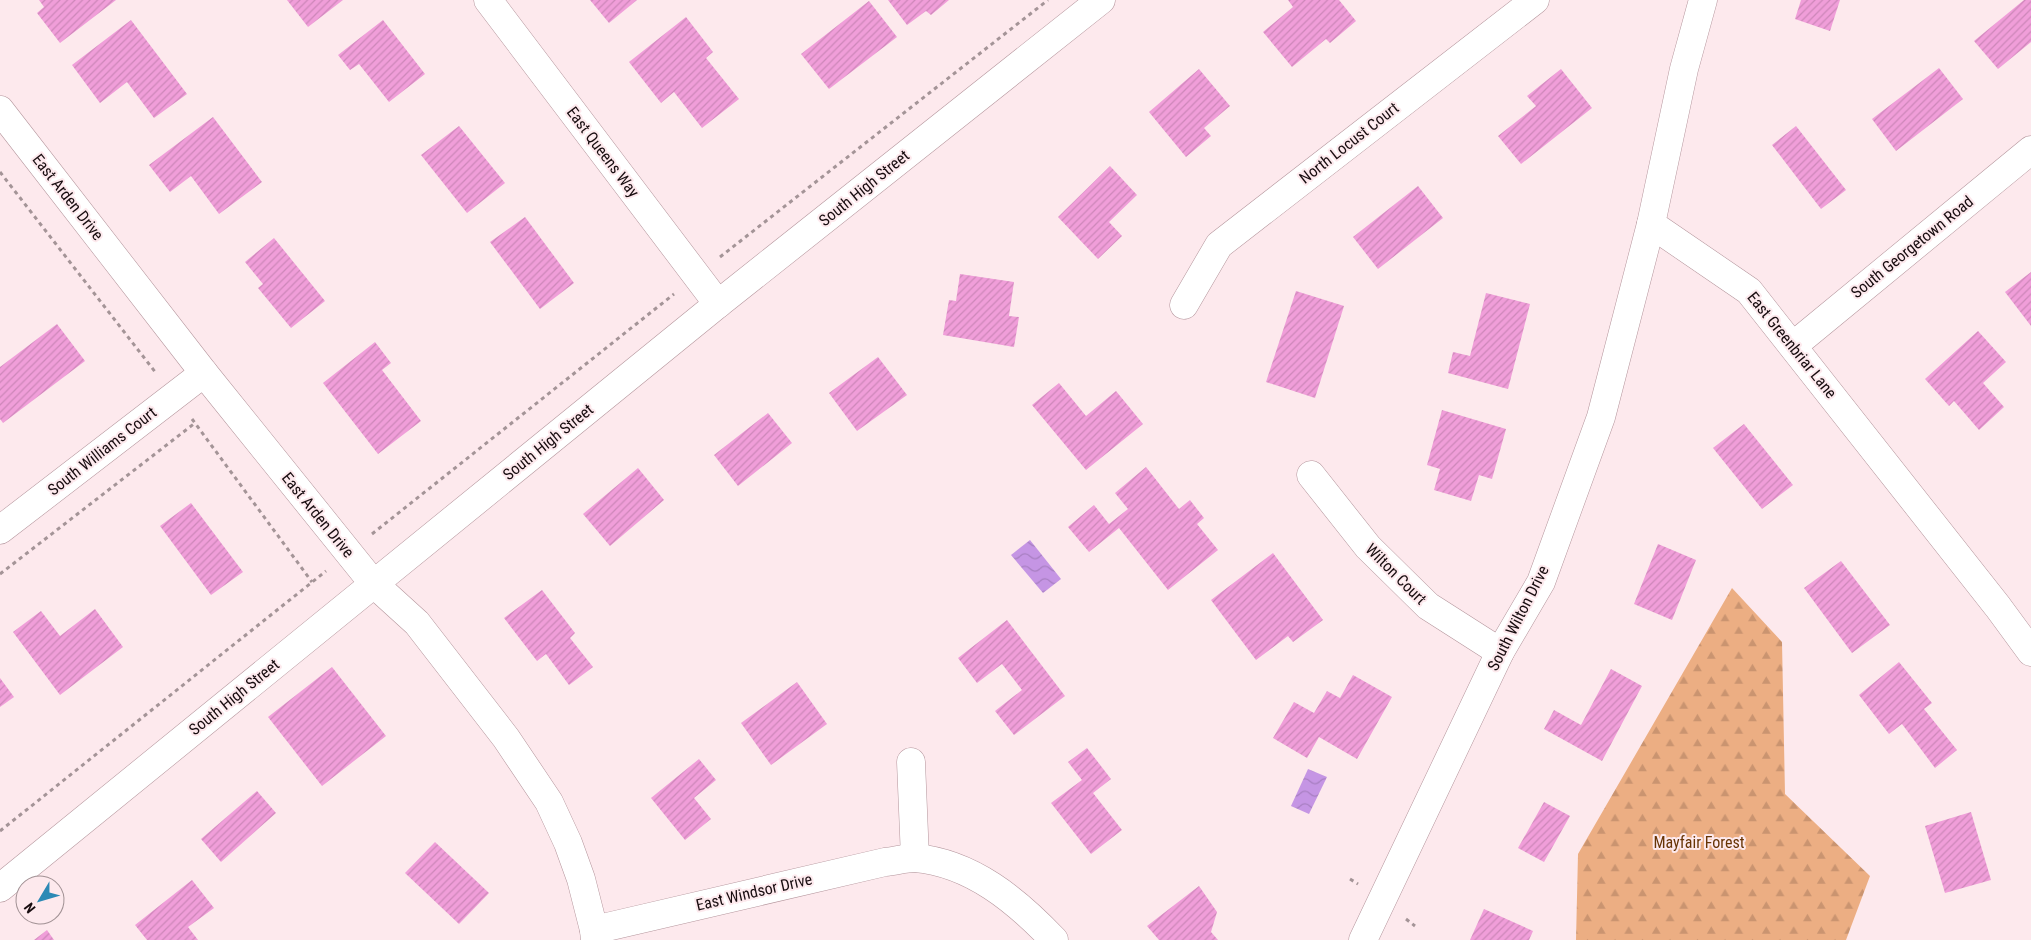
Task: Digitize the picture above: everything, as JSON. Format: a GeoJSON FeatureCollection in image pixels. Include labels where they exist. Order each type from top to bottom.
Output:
{"type":"FeatureCollection","features":[{"type":"Feature","properties":{"kind":"street","name":"East Queens Way"},"geometry":{"type":"LineString","coordinates":[[488,0],[718,304]]}},
{"type":"Feature","properties":{"kind":"street","name":"South High Street"},"geometry":{"type":"LineString","coordinates":[[0,888],[718,304],[1101,0]]}},
{"type":"Feature","properties":{"kind":"street","name":"North Locust Court"},"geometry":{"type":"LineString","coordinates":[[1184,306],[1219,245],[1535,0]]}},
{"type":"Feature","properties":{"kind":"street"},"geometry":{"type":"LineString","coordinates":[[1651,224],[1696,7]]}},
{"type":"Feature","properties":{"kind":"street","name":"East Arden Drive"},"geometry":{"type":"LineString","coordinates":[[0,110],[204,372],[373,583],[417,623],[506,738],[549,802],[582,879],[595,935]]}},
{"type":"Feature","properties":{"kind":"street","name":"South Georgetown Road"},"geometry":{"type":"LineString","coordinates":[[1794,345],[2031,150]]}},
{"type":"Feature","properties":{"kind":"street","name":"East Greenbriar Lane"},"geometry":{"type":"LineString","coordinates":[[1651,224],[1750,291],[1998,607],[2031,652]]}},
{"type":"Feature","properties":{"kind":"street","name":"South Wilton Drive"},"geometry":{"type":"LineString","coordinates":[[1363,940],[1500,652],[1541,582],[1601,417],[1651,224]]}},
{"type":"Feature","properties":{"kind":"street","name":"South Williams Court"},"geometry":{"type":"LineString","coordinates":[[0,530],[204,372]]}},
{"type":"Feature","properties":{"kind":"street","name":"Wilton Court"},"geometry":{"type":"LineString","coordinates":[[1311,475],[1368,547],[1428,606],[1500,652]]}},
{"type":"Feature","properties":{"kind":"street"},"geometry":{"type":"LineString","coordinates":[[911,762],[915,858]]}},
{"type":"Feature","properties":{"kind":"street","name":"East Windsor Drive"},"geometry":{"type":"LineString","coordinates":[[595,935],[885,862],[915,858],[949,866],[979,878],[1006,895],[1035,920],[1054,940]]}},
{"type":"Feature","properties":{"kind":"path"},"geometry":{"type":"LineString","coordinates":[[0,172],[195,423],[312,582],[0,831]]}},
{"type":"Feature","properties":{"kind":"path"},"geometry":{"type":"LineString","coordinates":[[0,574],[195,423]]}},
{"type":"Feature","properties":{"kind":"green space","name":"Mayfair Forest"},"geometry":{"type":"Polygon","coordinates":[[[1732,588],[1782,642],[1785,794],[1870,876],[1846,940],[1576,940],[1578,854],[1732,588]]]}},
{"type":"Feature","properties":{"kind":"water"},"geometry":{"type":"Polygon","coordinates":[[[1030,540],[1061,579],[1043,593],[1011,555],[1030,540]]]}},
{"type":"Feature","properties":{"kind":"water"},"geometry":{"type":"Polygon","coordinates":[[[1308,769],[1327,777],[1309,814],[1291,806],[1308,769]]]}},
{"type":"Feature","properties":{"kind":"building"},"geometry":{"type":"Polygon","coordinates":[[[39,0],[116,0],[60,43],[37,13],[44,7],[39,0]]]}},
{"type":"Feature","properties":{"kind":"building"},"geometry":{"type":"Polygon","coordinates":[[[287,0],[343,0],[308,27],[287,0]]]}},
{"type":"Feature","properties":{"kind":"building"},"geometry":{"type":"Polygon","coordinates":[[[590,0],[637,0],[609,23],[590,0]]]}},
{"type":"Feature","properties":{"kind":"building"},"geometry":{"type":"Polygon","coordinates":[[[888,0],[949,0],[931,15],[926,11],[907,25],[888,0]]]}},
{"type":"Feature","properties":{"kind":"building"},"geometry":{"type":"Polygon","coordinates":[[[1288,0],[1339,0],[1356,21],[1330,43],[1326,39],[1292,67],[1263,32],[1293,7],[1288,0]]]}},
{"type":"Feature","properties":{"kind":"building"},"geometry":{"type":"Polygon","coordinates":[[[1801,0],[1840,0],[1830,31],[1795,19],[1801,0]]]}},
{"type":"Feature","properties":{"kind":"building"},"geometry":{"type":"Polygon","coordinates":[[[2024,0],[2031,0],[2031,42],[1998,69],[1974,41],[2024,0]]]}},
{"type":"Feature","properties":{"kind":"building"},"geometry":{"type":"Polygon","coordinates":[[[869,1],[897,37],[829,89],[801,54],[869,1]]]}},
{"type":"Feature","properties":{"kind":"building"},"geometry":{"type":"Polygon","coordinates":[[[686,17],[713,52],[706,58],[739,99],[702,128],[674,92],[661,103],[629,62],[686,17]]]}},
{"type":"Feature","properties":{"kind":"building"},"geometry":{"type":"Polygon","coordinates":[[[131,20],[187,94],[154,118],[127,82],[100,103],[72,65],[131,20]]]}},
{"type":"Feature","properties":{"kind":"building"},"geometry":{"type":"Polygon","coordinates":[[[383,20],[425,74],[389,102],[359,64],[350,70],[338,55],[383,20]]]}},
{"type":"Feature","properties":{"kind":"building"},"geometry":{"type":"Polygon","coordinates":[[[1939,68],[1963,99],[1896,151],[1872,119],[1939,68]]]}},
{"type":"Feature","properties":{"kind":"building"},"geometry":{"type":"Polygon","coordinates":[[[1199,69],[1230,106],[1204,128],[1211,136],[1186,157],[1149,112],[1199,69]]]}},
{"type":"Feature","properties":{"kind":"building"},"geometry":{"type":"Polygon","coordinates":[[[1561,69],[1592,108],[1521,164],[1498,136],[1536,106],[1527,96],[1561,69]]]}},
{"type":"Feature","properties":{"kind":"building"},"geometry":{"type":"Polygon","coordinates":[[[213,117],[262,182],[219,214],[191,176],[170,192],[149,165],[213,117]]]}},
{"type":"Feature","properties":{"kind":"building"},"geometry":{"type":"Polygon","coordinates":[[[459,126],[505,183],[467,213],[421,155],[459,126]]]}},
{"type":"Feature","properties":{"kind":"building"},"geometry":{"type":"Polygon","coordinates":[[[1796,126],[1846,190],[1821,209],[1772,145],[1796,126]]]}},
{"type":"Feature","properties":{"kind":"building"},"geometry":{"type":"Polygon","coordinates":[[[1110,166],[1137,195],[1109,222],[1122,236],[1098,259],[1058,217],[1110,166]]]}},
{"type":"Feature","properties":{"kind":"building"},"geometry":{"type":"Polygon","coordinates":[[[1418,186],[1443,218],[1378,269],[1353,237],[1418,186]]]}},
{"type":"Feature","properties":{"kind":"building"},"geometry":{"type":"Polygon","coordinates":[[[525,217],[574,283],[540,309],[490,242],[525,217]]]}},
{"type":"Feature","properties":{"kind":"building"},"geometry":{"type":"Polygon","coordinates":[[[274,238],[325,301],[291,328],[258,288],[263,284],[245,262],[274,238]]]}},
{"type":"Feature","properties":{"kind":"building"},"geometry":{"type":"Polygon","coordinates":[[[2031,272],[2031,326],[2005,292],[2031,272]]]}},
{"type":"Feature","properties":{"kind":"building"},"geometry":{"type":"Polygon","coordinates":[[[960,274],[1014,282],[1009,316],[1019,317],[1014,347],[943,335],[949,300],[956,301],[960,274]]]}},
{"type":"Feature","properties":{"kind":"building"},"geometry":{"type":"Polygon","coordinates":[[[1296,291],[1344,306],[1315,398],[1266,382],[1296,291]]]}},
{"type":"Feature","properties":{"kind":"building"},"geometry":{"type":"Polygon","coordinates":[[[1486,293],[1530,304],[1508,389],[1448,373],[1453,352],[1470,356],[1486,293]]]}},
{"type":"Feature","properties":{"kind":"building"},"geometry":{"type":"Polygon","coordinates":[[[57,324],[85,361],[3,423],[0,419],[0,367],[57,324]]]}},
{"type":"Feature","properties":{"kind":"building"},"geometry":{"type":"Polygon","coordinates":[[[1978,331],[2006,362],[1983,383],[2004,407],[1979,430],[1954,401],[1949,406],[1925,379],[1978,331]]]}},
{"type":"Feature","properties":{"kind":"building"},"geometry":{"type":"Polygon","coordinates":[[[375,342],[391,363],[382,370],[421,421],[378,454],[323,383],[375,342]]]}},
{"type":"Feature","properties":{"kind":"building"},"geometry":{"type":"Polygon","coordinates":[[[878,357],[907,395],[857,431],[829,393],[878,357]]]}},
{"type":"Feature","properties":{"kind":"building"},"geometry":{"type":"Polygon","coordinates":[[[1059,383],[1086,416],[1116,391],[1143,424],[1086,470],[1032,405],[1059,383]]]}},
{"type":"Feature","properties":{"kind":"building"},"geometry":{"type":"Polygon","coordinates":[[[1442,410],[1506,429],[1492,479],[1479,475],[1471,501],[1434,490],[1440,469],[1427,465],[1442,410]]]}},
{"type":"Feature","properties":{"kind":"building"},"geometry":{"type":"Polygon","coordinates":[[[768,413],[792,443],[738,486],[714,455],[768,413]]]}},
{"type":"Feature","properties":{"kind":"building"},"geometry":{"type":"Polygon","coordinates":[[[1744,424],[1793,485],[1762,509],[1713,448],[1744,424]]]}},
{"type":"Feature","properties":{"kind":"building"},"geometry":{"type":"Polygon","coordinates":[[[1146,467],[1179,509],[1190,500],[1204,518],[1197,524],[1218,550],[1168,590],[1119,528],[1089,552],[1068,527],[1094,505],[1109,524],[1128,509],[1115,493],[1146,467]]]}},
{"type":"Feature","properties":{"kind":"building"},"geometry":{"type":"Polygon","coordinates":[[[638,468],[664,500],[610,546],[583,514],[638,468]]]}},
{"type":"Feature","properties":{"kind":"building"},"geometry":{"type":"Polygon","coordinates":[[[191,503],[243,572],[211,595],[160,526],[191,503]]]}},
{"type":"Feature","properties":{"kind":"building"},"geometry":{"type":"Polygon","coordinates":[[[1658,544],[1696,560],[1672,620],[1634,604],[1658,544]]]}},
{"type":"Feature","properties":{"kind":"building"},"geometry":{"type":"Polygon","coordinates":[[[1273,553],[1323,620],[1293,642],[1288,636],[1256,660],[1211,600],[1273,553]]]}},
{"type":"Feature","properties":{"kind":"building"},"geometry":{"type":"Polygon","coordinates":[[[1841,561],[1890,625],[1852,653],[1804,588],[1841,561]]]}},
{"type":"Feature","properties":{"kind":"building"},"geometry":{"type":"Polygon","coordinates":[[[542,590],[575,633],[570,638],[593,667],[569,685],[546,654],[537,661],[504,618],[542,590]]]}},
{"type":"Feature","properties":{"kind":"building"},"geometry":{"type":"Polygon","coordinates":[[[95,609],[123,647],[60,695],[13,632],[41,611],[60,636],[95,609]]]}},
{"type":"Feature","properties":{"kind":"building"},"geometry":{"type":"Polygon","coordinates":[[[1007,620],[1065,696],[1014,735],[995,711],[1022,690],[1002,664],[977,683],[958,658],[1007,620]]]}},
{"type":"Feature","properties":{"kind":"building"},"geometry":{"type":"Polygon","coordinates":[[[1899,662],[1932,703],[1924,709],[1957,750],[1935,768],[1902,724],[1889,734],[1859,695],[1899,662]]]}},
{"type":"Feature","properties":{"kind":"building"},"geometry":{"type":"Polygon","coordinates":[[[332,667],[386,736],[322,786],[268,717],[332,667]]]}},
{"type":"Feature","properties":{"kind":"building"},"geometry":{"type":"Polygon","coordinates":[[[1611,669],[1642,686],[1602,761],[1544,729],[1554,710],[1581,725],[1611,669]]]}},
{"type":"Feature","properties":{"kind":"building"},"geometry":{"type":"Polygon","coordinates":[[[1353,675],[1392,697],[1357,759],[1319,737],[1307,758],[1273,738],[1294,702],[1314,713],[1327,691],[1340,698],[1353,675]]]}},
{"type":"Feature","properties":{"kind":"building"},"geometry":{"type":"Polygon","coordinates":[[[0,678],[14,697],[0,707],[0,678]]]}},
{"type":"Feature","properties":{"kind":"building"},"geometry":{"type":"Polygon","coordinates":[[[797,682],[827,724],[771,765],[741,723],[797,682]]]}},
{"type":"Feature","properties":{"kind":"building"},"geometry":{"type":"Polygon","coordinates":[[[1087,748],[1111,779],[1093,793],[1122,830],[1091,854],[1051,803],[1082,780],[1068,762],[1087,748]]]}},
{"type":"Feature","properties":{"kind":"building"},"geometry":{"type":"Polygon","coordinates":[[[699,759],[716,780],[694,798],[711,819],[685,840],[651,798],[699,759]]]}},
{"type":"Feature","properties":{"kind":"building"},"geometry":{"type":"Polygon","coordinates":[[[257,791],[276,813],[221,862],[201,839],[257,791]]]}},
{"type":"Feature","properties":{"kind":"building"},"geometry":{"type":"Polygon","coordinates":[[[1544,802],[1570,816],[1544,862],[1518,848],[1544,802]]]}},
{"type":"Feature","properties":{"kind":"building"},"geometry":{"type":"Polygon","coordinates":[[[1971,812],[1991,880],[1945,893],[1925,826],[1971,812]]]}},
{"type":"Feature","properties":{"kind":"building"},"geometry":{"type":"Polygon","coordinates":[[[435,842],[489,893],[459,924],[405,873],[435,842]]]}},
{"type":"Feature","properties":{"kind":"building"},"geometry":{"type":"Polygon","coordinates":[[[192,880],[214,908],[188,927],[198,940],[147,940],[135,925],[192,880]]]}},
{"type":"Feature","properties":{"kind":"building"},"geometry":{"type":"Polygon","coordinates":[[[1199,886],[1217,912],[1211,932],[1218,940],[1159,940],[1147,926],[1199,886]]]}},
{"type":"Feature","properties":{"kind":"building"},"geometry":{"type":"Polygon","coordinates":[[[1484,909],[1533,931],[1529,940],[1470,940],[1484,909]]]}},
{"type":"Feature","properties":{"kind":"building"},"geometry":{"type":"Polygon","coordinates":[[[47,930],[54,940],[34,940],[47,930]]]}}]}
